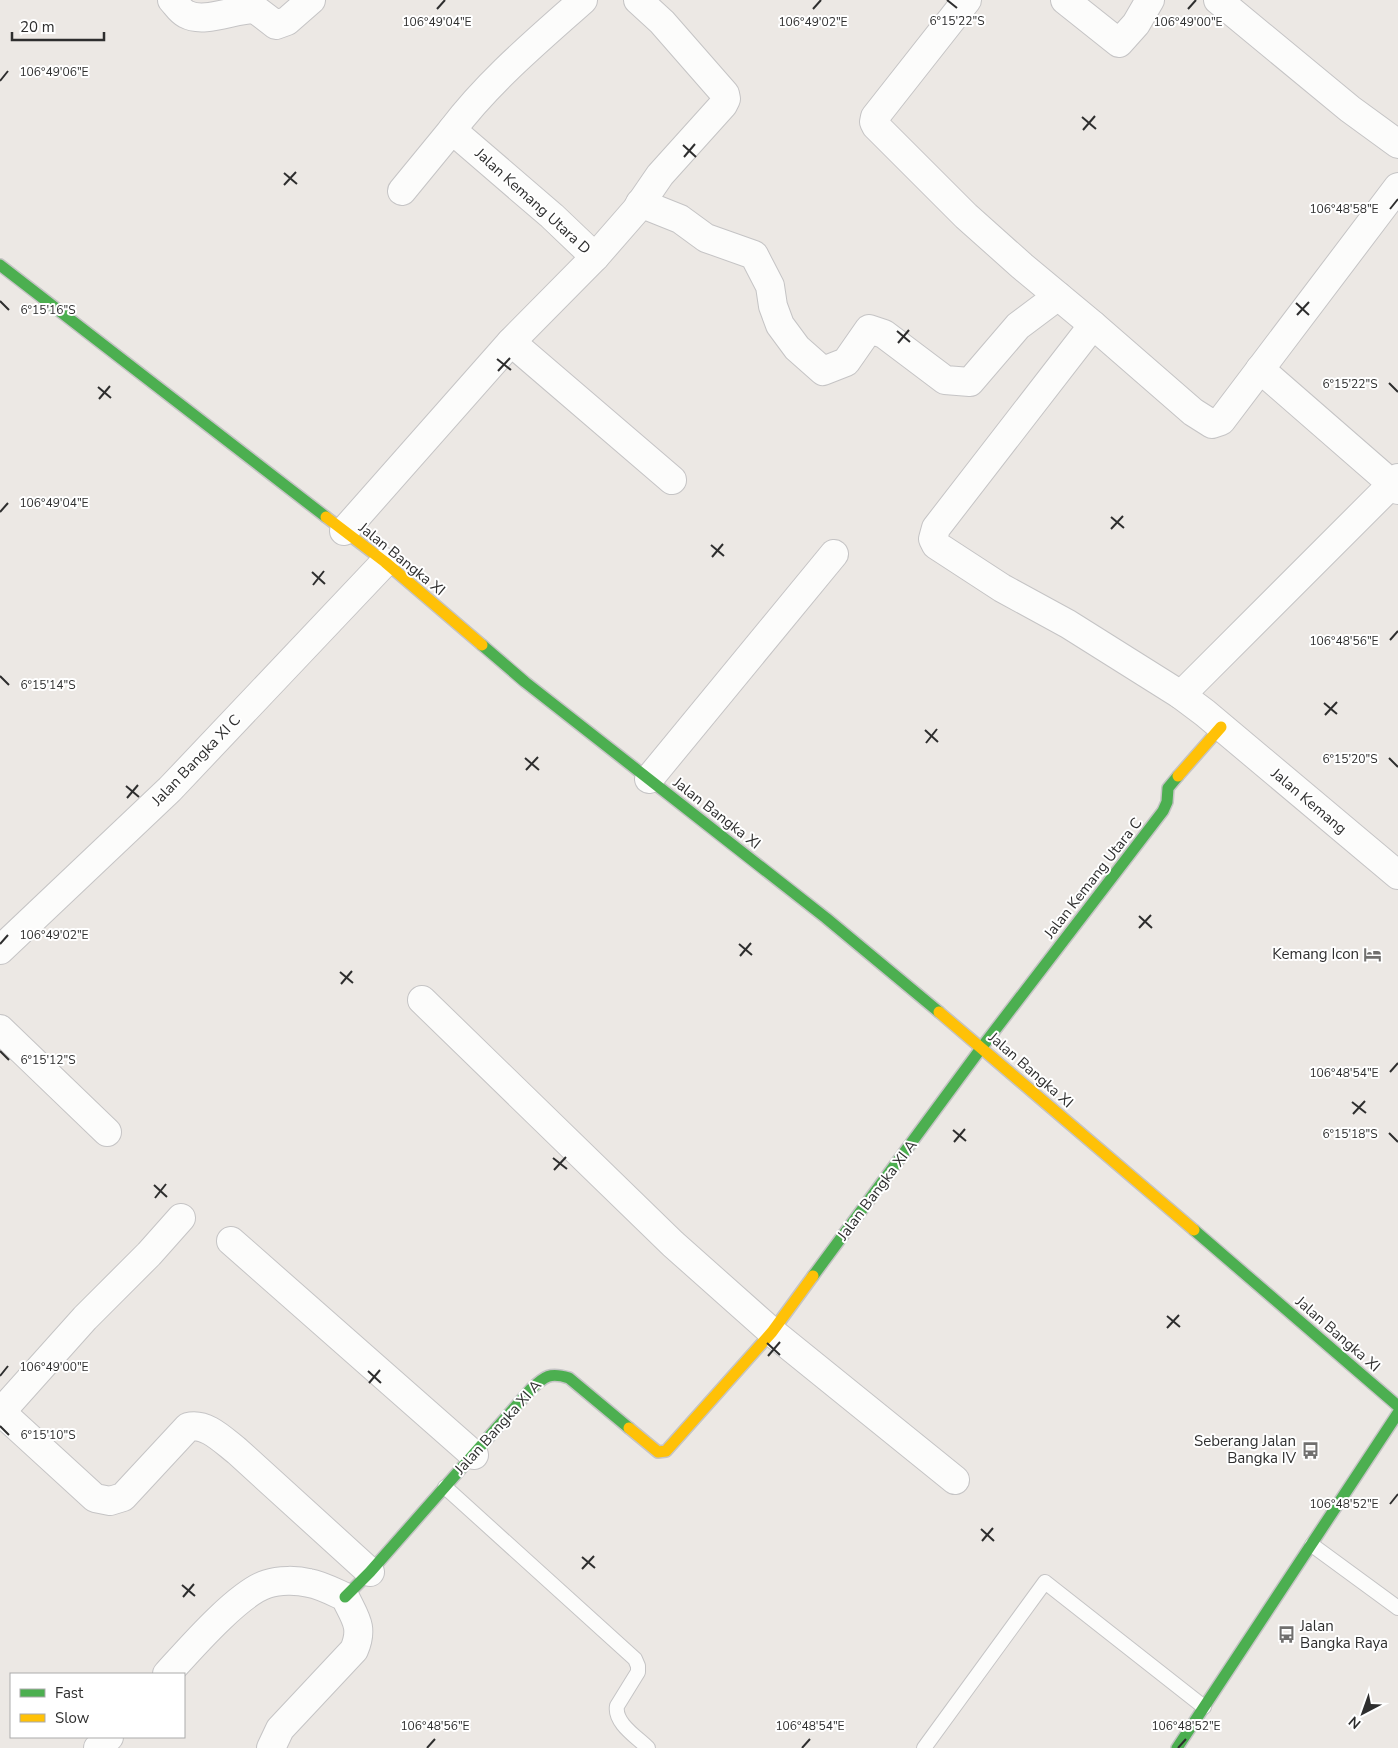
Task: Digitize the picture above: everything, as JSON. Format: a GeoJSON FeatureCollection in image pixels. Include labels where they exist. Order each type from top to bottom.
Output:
{"type":"FeatureCollection","features":[{"type":"Feature","properties":{"kind":"street"},"geometry":{"type":"LineString","coordinates":[[172,0],[184,13],[190,16],[201,18],[255,9],[276,25],[287,21],[312,0]]}},
{"type":"Feature","properties":{"kind":"street"},"geometry":{"type":"LineString","coordinates":[[402,191],[464,115],[495,81],[583,0]]}},
{"type":"Feature","properties":{"kind":"street"},"geometry":{"type":"LineString","coordinates":[[595,257],[640,203],[660,175],[724,105],[726,99],[724,94],[662,22],[638,0]]}},
{"type":"Feature","properties":{"kind":"street"},"geometry":{"type":"LineString","coordinates":[[967,0],[875,117],[874,122],[879,131],[966,216],[1193,412],[1212,424],[1222,421],[1398,187]]}},
{"type":"Feature","properties":{"kind":"street"},"geometry":{"type":"LineString","coordinates":[[1065,0],[1119,43],[1136,24],[1150,0]]}},
{"type":"Feature","properties":{"kind":"street"},"geometry":{"type":"LineString","coordinates":[[1218,0],[1328,91],[1389,138]]}},
{"type":"Feature","properties":{"kind":"street","name":"Jalan Kemang Utara D"},"geometry":{"type":"LineString","coordinates":[[344,531],[512,342],[595,257],[552,216],[452,130]]}},
{"type":"Feature","properties":{"kind":"street"},"geometry":{"type":"LineString","coordinates":[[640,203],[680,219],[706,238],[754,255],[770,286],[773,306],[780,326],[797,348],[823,371],[846,362],[869,329],[884,334],[946,380],[970,382],[1018,326],[1058,296]]}},
{"type":"Feature","properties":{"kind":"street","name":"Jalan Bangka XI"},"geometry":{"type":"LineString","coordinates":[[0,265],[385,562],[525,682],[826,918],[982,1047],[1398,1406]]}},
{"type":"Feature","properties":{"kind":"street","name":"Jalan Kemang"},"geometry":{"type":"LineString","coordinates":[[1093,325],[936,528],[933,539],[936,546],[1002,588],[1068,624],[1181,695],[1398,875]]}},
{"type":"Feature","properties":{"kind":"street"},"geometry":{"type":"LineString","coordinates":[[512,342],[672,480]]}},
{"type":"Feature","properties":{"kind":"street"},"geometry":{"type":"LineString","coordinates":[[1181,695],[1396,484],[1260,369]]}},
{"type":"Feature","properties":{"kind":"street"},"geometry":{"type":"LineString","coordinates":[[650,779],[834,554]]}},
{"type":"Feature","properties":{"kind":"street","name":"Jalan Bangka XI C"},"geometry":{"type":"LineString","coordinates":[[0,950],[170,789],[385,562]]}},
{"type":"Feature","properties":{"kind":"street","name":"Jalan Kemang Utara C"},"geometry":{"type":"LineString","coordinates":[[982,1047],[1163,811],[1167,802],[1168,788],[1221,727]]}},
{"type":"Feature","properties":{"kind":"street"},"geometry":{"type":"LineString","coordinates":[[422,1000],[674,1244],[772,1332],[955,1480]]}},
{"type":"Feature","properties":{"kind":"street"},"geometry":{"type":"LineString","coordinates":[[0,1029],[107,1132]]}},
{"type":"Feature","properties":{"kind":"street","name":"Jalan Bangka XI A"},"geometry":{"type":"LineString","coordinates":[[345,1597],[370,1572],[543,1377],[555,1373],[569,1378],[658,1452],[666,1451],[772,1332],[982,1047]]}},
{"type":"Feature","properties":{"kind":"street"},"geometry":{"type":"LineString","coordinates":[[182,1218],[85,1318],[1,1411],[95,1498],[110,1501],[123,1497],[188,1427],[194,1425],[202,1427],[237,1451],[370,1572]]}},
{"type":"Feature","properties":{"kind":"street"},"geometry":{"type":"LineString","coordinates":[[231,1242],[474,1455]]}},
{"type":"Feature","properties":{"kind":"street"},"geometry":{"type":"LineString","coordinates":[[1177,1748],[1398,1413]]}},
{"type":"Feature","properties":{"kind":"street"},"geometry":{"type":"LineString","coordinates":[[168,1673],[192,1646],[236,1604],[255,1589],[268,1583],[292,1581],[310,1583],[345,1597],[357,1621],[360,1637],[354,1650],[280,1729],[271,1748]]}},
{"type":"Feature","properties":{"kind":"street"},"geometry":{"type":"LineString","coordinates":[[98,1748],[108,1738]]}},
{"type":"Feature","properties":{"kind":"lane"},"geometry":{"type":"LineString","coordinates":[[445,1487],[635,1659],[638,1672],[617,1706],[616,1712],[620,1721],[648,1748]]}},
{"type":"Feature","properties":{"kind":"lane"},"geometry":{"type":"LineString","coordinates":[[1312,1546],[1398,1608]]}},
{"type":"Feature","properties":{"kind":"lane"},"geometry":{"type":"LineString","coordinates":[[924,1748],[1045,1582],[1204,1707]]}},
{"type":"Feature","properties":{"kind":"traffic: fast"},"geometry":{"type":"LineString","coordinates":[[0,265],[326,517]]}},
{"type":"Feature","properties":{"kind":"traffic: fast"},"geometry":{"type":"LineString","coordinates":[[482,645],[525,682],[826,918],[939,1012]]}},
{"type":"Feature","properties":{"kind":"traffic: fast"},"geometry":{"type":"LineString","coordinates":[[813,1276],[982,1047],[1163,811],[1167,802],[1168,788],[1178,776]]}},
{"type":"Feature","properties":{"kind":"traffic: fast"},"geometry":{"type":"LineString","coordinates":[[1194,1230],[1398,1406]]}},
{"type":"Feature","properties":{"kind":"traffic: fast"},"geometry":{"type":"LineString","coordinates":[[345,1597],[370,1572],[531,1389],[544,1378],[552,1375],[569,1378],[629,1428]]}},
{"type":"Feature","properties":{"kind":"traffic: fast"},"geometry":{"type":"LineString","coordinates":[[1177,1748],[1398,1413]]}},
{"type":"Feature","properties":{"kind":"traffic: slow"},"geometry":{"type":"LineString","coordinates":[[326,517],[385,562],[482,645]]}},
{"type":"Feature","properties":{"kind":"traffic: slow"},"geometry":{"type":"LineString","coordinates":[[1178,776],[1221,727]]}},
{"type":"Feature","properties":{"kind":"traffic: slow"},"geometry":{"type":"LineString","coordinates":[[939,1012],[1194,1230]]}},
{"type":"Feature","properties":{"kind":"traffic: slow"},"geometry":{"type":"LineString","coordinates":[[629,1428],[658,1452],[666,1451],[772,1332],[813,1276]]}},
{"type":"Feature","properties":{"kind":"place","name":"Kemang Icon"},"geometry":{"type":"Point","coordinates":[1373,954]}},
{"type":"Feature","properties":{"kind":"place","name":"Seberang Jalan Bangka IV"},"geometry":{"type":"Point","coordinates":[1310,1450]}},
{"type":"Feature","properties":{"kind":"place","name":"Jalan Bangka Raya"},"geometry":{"type":"Point","coordinates":[1286,1635]}}]}
